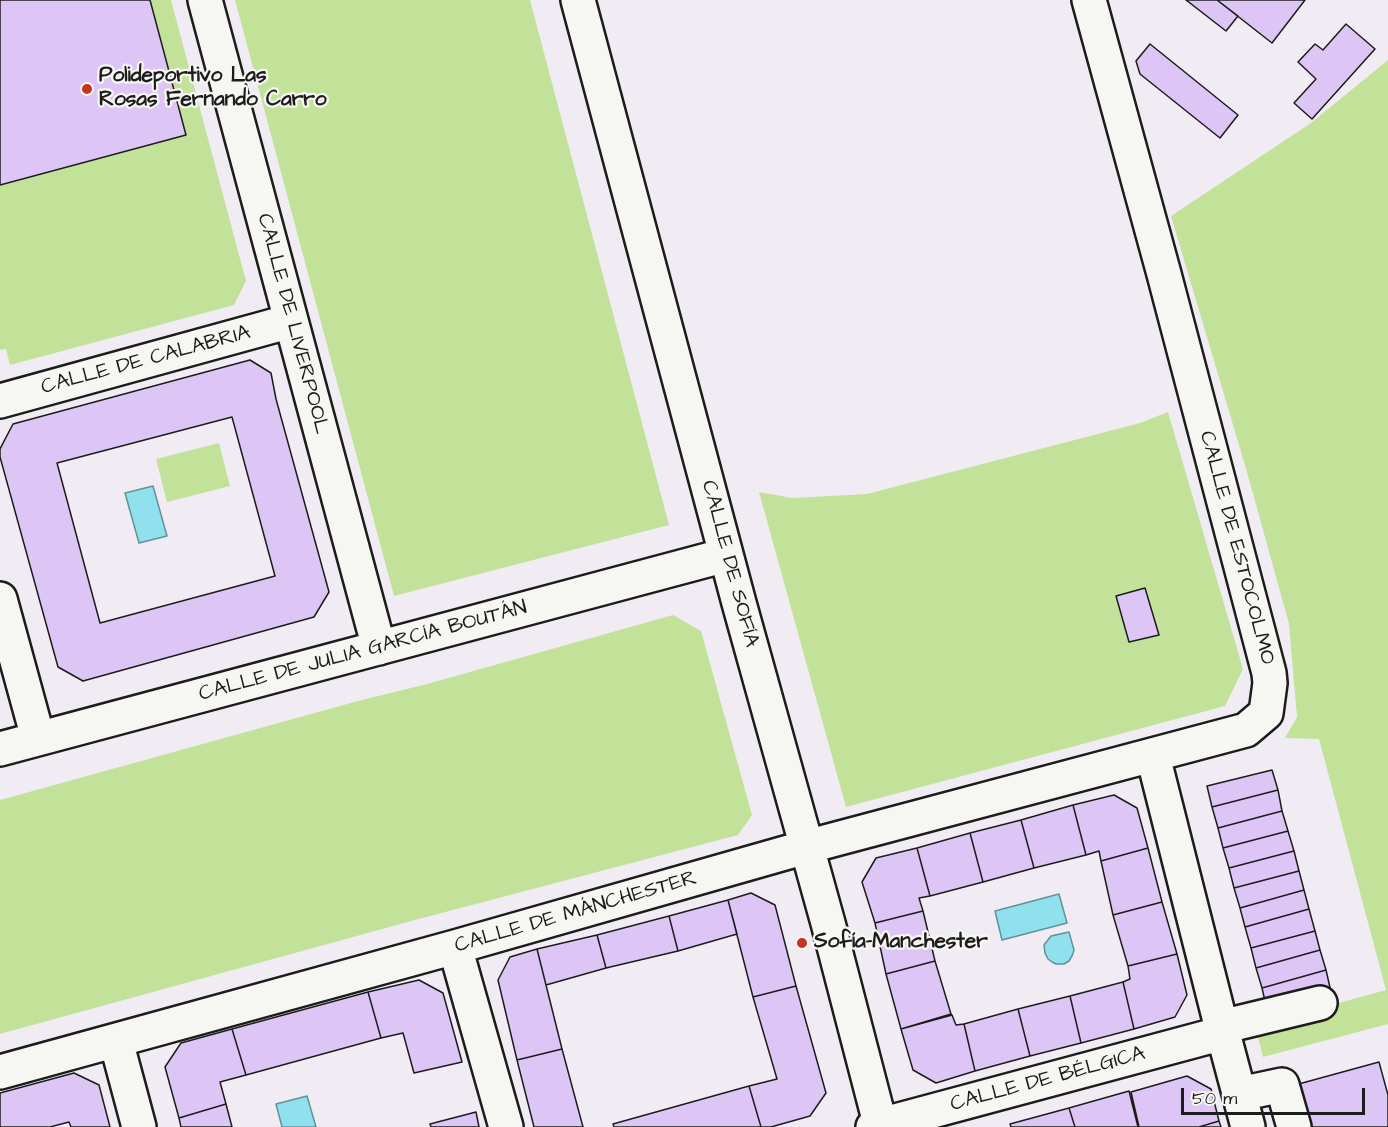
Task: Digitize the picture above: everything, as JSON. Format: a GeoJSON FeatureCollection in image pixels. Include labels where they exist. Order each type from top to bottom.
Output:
{"type":"FeatureCollection","features":[{"type":"Feature","properties":{"kind":"street","name":"CALLE DE LIVERPOOL"},"geometry":{"type":"LineString","coordinates":[[205,0],[379,648]]}},
{"type":"Feature","properties":{"kind":"street","name":"CALLE DE SOFÍA"},"geometry":{"type":"LineString","coordinates":[[578,0],[806,847],[878,1126]]}},
{"type":"Feature","properties":{"kind":"street","name":"CALLE DE ESTOCOLMO"},"geometry":{"type":"LineString","coordinates":[[1089,0],[1170,297],[1270,683],[1266,713],[1246,730],[1153,756]]}},
{"type":"Feature","properties":{"kind":"street","name":"CALLE DE CALABRIA"},"geometry":{"type":"LineString","coordinates":[[0,401],[291,321]]}},
{"type":"Feature","properties":{"kind":"street","name":"CALLE DE JULIA GARCÍA BOUTÁN"},"geometry":{"type":"LineString","coordinates":[[0,749],[726,555]]}},
{"type":"Feature","properties":{"kind":"street"},"geometry":{"type":"LineString","coordinates":[[0,599],[38,738]]}},
{"type":"Feature","properties":{"kind":"street","name":"CALLE DE MÁNCHESTER"},"geometry":{"type":"LineString","coordinates":[[0,1072],[455,947],[806,847],[1153,756]]}},
{"type":"Feature","properties":{"kind":"street"},"geometry":{"type":"LineString","coordinates":[[1153,756],[1248,1127]]}},
{"type":"Feature","properties":{"kind":"street"},"geometry":{"type":"LineString","coordinates":[[455,947],[506,1127]]}},
{"type":"Feature","properties":{"kind":"street","name":"CALLE DE BÉLGICA"},"geometry":{"type":"LineString","coordinates":[[878,1126],[1320,1003]]}},
{"type":"Feature","properties":{"kind":"street"},"geometry":{"type":"LineString","coordinates":[[116,1041],[139,1127]]}},
{"type":"Feature","properties":{"kind":"street"},"geometry":{"type":"LineString","coordinates":[[1240,1094],[1282,1085],[1294,1127]]}},
{"type":"Feature","properties":{"kind":"green space"},"geometry":{"type":"Polygon","coordinates":[[[0,0],[171,0],[246,281],[234,305],[10,365],[6,349],[0,350],[0,0]]]}},
{"type":"Feature","properties":{"kind":"green space"},"geometry":{"type":"Polygon","coordinates":[[[235,0],[530,0],[669,525],[394,596],[235,0]]]}},
{"type":"Feature","properties":{"kind":"green space"},"geometry":{"type":"Polygon","coordinates":[[[1388,60],[1388,1024],[1263,1057],[1255,1026],[1386,990],[1319,739],[1285,738],[1297,717],[1289,624],[1247,472],[1171,216],[1311,123],[1388,60]]]}},
{"type":"Feature","properties":{"kind":"green space"},"geometry":{"type":"Polygon","coordinates":[[[1168,412],[1243,669],[1225,706],[846,807],[759,492],[792,498],[867,494],[1140,423],[1168,412]]]}},
{"type":"Feature","properties":{"kind":"green space"},"geometry":{"type":"Polygon","coordinates":[[[219,443],[230,486],[167,502],[156,459],[219,443]]]}},
{"type":"Feature","properties":{"kind":"green space"},"geometry":{"type":"Polygon","coordinates":[[[673,615],[701,631],[752,815],[738,835],[415,920],[0,1034],[0,800],[673,615]]]}},
{"type":"Feature","properties":{"kind":"water"},"geometry":{"type":"Polygon","coordinates":[[[153,486],[167,536],[139,543],[125,493],[153,486]]]}},
{"type":"Feature","properties":{"kind":"water"},"geometry":{"type":"Polygon","coordinates":[[[1059,894],[1067,923],[1002,940],[995,911],[1059,894]]]}},
{"type":"Feature","properties":{"kind":"water"},"geometry":{"type":"Polygon","coordinates":[[[1069,932],[1074,950],[1072,956],[1064,964],[1056,964],[1048,959],[1044,945],[1051,936],[1069,932]]]}},
{"type":"Feature","properties":{"kind":"water"},"geometry":{"type":"Polygon","coordinates":[[[307,1096],[316,1127],[282,1127],[276,1104],[307,1096]]]}},
{"type":"Feature","properties":{"kind":"building","name":"Polideportivo Las Rosas Fernando Carro"},"geometry":{"type":"Polygon","coordinates":[[[0,0],[150,0],[186,135],[0,185],[0,0]]]}},
{"type":"Feature","properties":{"kind":"building"},"geometry":{"type":"Polygon","coordinates":[[[1186,0],[1217,0],[1238,16],[1226,31],[1186,0]]]}},
{"type":"Feature","properties":{"kind":"building"},"geometry":{"type":"Polygon","coordinates":[[[1217,0],[1305,0],[1272,43],[1217,0]]]}},
{"type":"Feature","properties":{"kind":"building"},"geometry":{"type":"Polygon","coordinates":[[[1346,24],[1375,49],[1312,119],[1294,103],[1316,79],[1298,62],[1315,44],[1323,50],[1346,24]]]}},
{"type":"Feature","properties":{"kind":"building"},"geometry":{"type":"Polygon","coordinates":[[[1150,44],[1238,115],[1220,138],[1140,74],[1136,61],[1150,44]]]}},
{"type":"Feature","properties":{"kind":"building"},"geometry":{"type":"Polygon","coordinates":[[[250,360],[271,373],[276,399],[329,592],[314,617],[83,681],[58,667],[0,457],[0,449],[13,424],[250,360]],[[232,417],[57,463],[100,623],[275,576],[232,417]]]}},
{"type":"Feature","properties":{"kind":"building"},"geometry":{"type":"Polygon","coordinates":[[[1145,588],[1159,635],[1129,642],[1116,596],[1145,588]]]}},
{"type":"Feature","properties":{"kind":"building"},"geometry":{"type":"Polygon","coordinates":[[[1272,770],[1278,790],[1212,807],[1207,786],[1272,770]]]}},
{"type":"Feature","properties":{"kind":"building"},"geometry":{"type":"Polygon","coordinates":[[[1278,790],[1282,811],[1218,828],[1212,807],[1278,790]]]}},
{"type":"Feature","properties":{"kind":"building"},"geometry":{"type":"Polygon","coordinates":[[[1114,795],[1137,808],[1148,848],[1101,861],[1099,851],[1086,855],[1073,805],[1114,795]]]}},
{"type":"Feature","properties":{"kind":"building"},"geometry":{"type":"Polygon","coordinates":[[[1073,805],[1086,855],[1034,868],[1021,820],[1073,805]]]}},
{"type":"Feature","properties":{"kind":"building"},"geometry":{"type":"Polygon","coordinates":[[[1282,811],[1288,831],[1223,848],[1218,828],[1282,811]]]}},
{"type":"Feature","properties":{"kind":"building"},"geometry":{"type":"Polygon","coordinates":[[[1021,820],[1034,868],[983,882],[970,833],[1021,820]]]}},
{"type":"Feature","properties":{"kind":"building"},"geometry":{"type":"Polygon","coordinates":[[[1288,831],[1294,851],[1229,868],[1223,848],[1288,831]]]}},
{"type":"Feature","properties":{"kind":"building"},"geometry":{"type":"Polygon","coordinates":[[[970,833],[983,882],[930,896],[917,848],[970,833]]]}},
{"type":"Feature","properties":{"kind":"building"},"geometry":{"type":"Polygon","coordinates":[[[917,848],[930,896],[919,898],[923,911],[875,923],[862,882],[876,858],[917,848]]]}},
{"type":"Feature","properties":{"kind":"building"},"geometry":{"type":"Polygon","coordinates":[[[1148,848],[1162,902],[1113,915],[1101,861],[1148,848]]]}},
{"type":"Feature","properties":{"kind":"building"},"geometry":{"type":"Polygon","coordinates":[[[1294,851],[1299,871],[1234,888],[1229,868],[1294,851]]]}},
{"type":"Feature","properties":{"kind":"building"},"geometry":{"type":"Polygon","coordinates":[[[1299,871],[1304,890],[1240,908],[1234,888],[1299,871]]]}},
{"type":"Feature","properties":{"kind":"building"},"geometry":{"type":"Polygon","coordinates":[[[1304,890],[1309,909],[1245,927],[1240,908],[1304,890]]]}},
{"type":"Feature","properties":{"kind":"building"},"geometry":{"type":"Polygon","coordinates":[[[751,893],[775,905],[796,986],[753,997],[728,900],[751,893]]]}},
{"type":"Feature","properties":{"kind":"building"},"geometry":{"type":"Polygon","coordinates":[[[728,900],[737,934],[678,951],[669,916],[728,900]]]}},
{"type":"Feature","properties":{"kind":"building"},"geometry":{"type":"Polygon","coordinates":[[[1162,902],[1177,954],[1128,966],[1113,915],[1162,902]]]}},
{"type":"Feature","properties":{"kind":"building"},"geometry":{"type":"Polygon","coordinates":[[[1309,909],[1315,931],[1251,948],[1245,927],[1309,909]]]}},
{"type":"Feature","properties":{"kind":"building"},"geometry":{"type":"Polygon","coordinates":[[[923,911],[935,961],[886,974],[875,923],[923,911]]]}},
{"type":"Feature","properties":{"kind":"building"},"geometry":{"type":"Polygon","coordinates":[[[669,916],[678,951],[606,968],[597,935],[669,916]]]}},
{"type":"Feature","properties":{"kind":"building"},"geometry":{"type":"Polygon","coordinates":[[[1315,931],[1320,950],[1256,968],[1251,948],[1315,931]]]}},
{"type":"Feature","properties":{"kind":"building"},"geometry":{"type":"Polygon","coordinates":[[[597,935],[606,968],[546,985],[537,949],[597,935]]]}},
{"type":"Feature","properties":{"kind":"building"},"geometry":{"type":"Polygon","coordinates":[[[537,949],[562,1049],[517,1060],[498,980],[510,957],[537,949]]]}},
{"type":"Feature","properties":{"kind":"building"},"geometry":{"type":"Polygon","coordinates":[[[1320,950],[1326,970],[1262,988],[1256,968],[1320,950]]]}},
{"type":"Feature","properties":{"kind":"building"},"geometry":{"type":"Polygon","coordinates":[[[1177,954],[1187,995],[1175,1017],[1134,1029],[1123,982],[1130,979],[1128,966],[1177,954]]]}},
{"type":"Feature","properties":{"kind":"building"},"geometry":{"type":"Polygon","coordinates":[[[935,961],[951,1014],[901,1029],[886,974],[935,961]]]}},
{"type":"Feature","properties":{"kind":"building"},"geometry":{"type":"Polygon","coordinates":[[[1326,970],[1331,992],[1267,1010],[1262,988],[1326,970]]]}},
{"type":"Feature","properties":{"kind":"building"},"geometry":{"type":"Polygon","coordinates":[[[419,980],[443,993],[462,1062],[414,1073],[403,1033],[381,1038],[368,992],[419,980]]]}},
{"type":"Feature","properties":{"kind":"building"},"geometry":{"type":"Polygon","coordinates":[[[1123,982],[1134,1029],[1081,1043],[1070,996],[1123,982]]]}},
{"type":"Feature","properties":{"kind":"building"},"geometry":{"type":"Polygon","coordinates":[[[796,986],[826,1093],[810,1116],[771,1127],[761,1127],[749,1086],[777,1079],[753,997],[796,986]]]}},
{"type":"Feature","properties":{"kind":"building"},"geometry":{"type":"Polygon","coordinates":[[[368,992],[381,1038],[246,1075],[232,1029],[368,992]]]}},
{"type":"Feature","properties":{"kind":"building"},"geometry":{"type":"Polygon","coordinates":[[[1070,996],[1081,1043],[1030,1056],[1018,1009],[1070,996]]]}},
{"type":"Feature","properties":{"kind":"building"},"geometry":{"type":"Polygon","coordinates":[[[1018,1009],[1030,1056],[975,1071],[964,1024],[1018,1009]]]}},
{"type":"Feature","properties":{"kind":"building"},"geometry":{"type":"Polygon","coordinates":[[[952,1015],[956,1025],[964,1024],[975,1071],[936,1083],[913,1070],[901,1029],[952,1015]]]}},
{"type":"Feature","properties":{"kind":"building"},"geometry":{"type":"Polygon","coordinates":[[[232,1029],[246,1075],[220,1082],[226,1104],[179,1118],[165,1067],[181,1043],[232,1029]]]}},
{"type":"Feature","properties":{"kind":"building"},"geometry":{"type":"Polygon","coordinates":[[[562,1049],[583,1127],[534,1127],[517,1060],[562,1049]]]}},
{"type":"Feature","properties":{"kind":"building"},"geometry":{"type":"Polygon","coordinates":[[[1379,1062],[1388,1095],[1388,1127],[1306,1127],[1295,1085],[1379,1062]]]}},
{"type":"Feature","properties":{"kind":"building"},"geometry":{"type":"Polygon","coordinates":[[[74,1073],[99,1085],[110,1127],[71,1127],[69,1122],[50,1127],[0,1127],[0,1093],[74,1073]]]}},
{"type":"Feature","properties":{"kind":"building"},"geometry":{"type":"Polygon","coordinates":[[[1187,1076],[1211,1089],[1219,1121],[1199,1127],[1139,1127],[1131,1092],[1187,1076]]]}},
{"type":"Feature","properties":{"kind":"building"},"geometry":{"type":"Polygon","coordinates":[[[749,1086],[761,1127],[614,1127],[613,1124],[749,1086]]]}},
{"type":"Feature","properties":{"kind":"building"},"geometry":{"type":"Polygon","coordinates":[[[1129,1091],[1138,1127],[1075,1127],[1069,1108],[1129,1091]]]}},
{"type":"Feature","properties":{"kind":"building"},"geometry":{"type":"Polygon","coordinates":[[[226,1104],[232,1127],[181,1127],[179,1118],[226,1104]]]}},
{"type":"Feature","properties":{"kind":"building"},"geometry":{"type":"Polygon","coordinates":[[[1069,1108],[1075,1127],[1011,1127],[1010,1124],[1069,1108]]]}},
{"type":"Feature","properties":{"kind":"building"},"geometry":{"type":"Polygon","coordinates":[[[476,1112],[479,1127],[431,1127],[430,1124],[476,1112]]]}},
{"type":"Feature","properties":{"kind":"building"},"geometry":{"type":"Polygon","coordinates":[[[1219,1121],[1221,1127],[1199,1127],[1219,1121]]]}},
{"type":"Feature","properties":{"kind":"place","name":"Polideportivo Las Rosas Fernando Carro"},"geometry":{"type":"Point","coordinates":[87,89]}},
{"type":"Feature","properties":{"kind":"place","name":"Sofía-Manchester"},"geometry":{"type":"Point","coordinates":[802,943]}}]}
